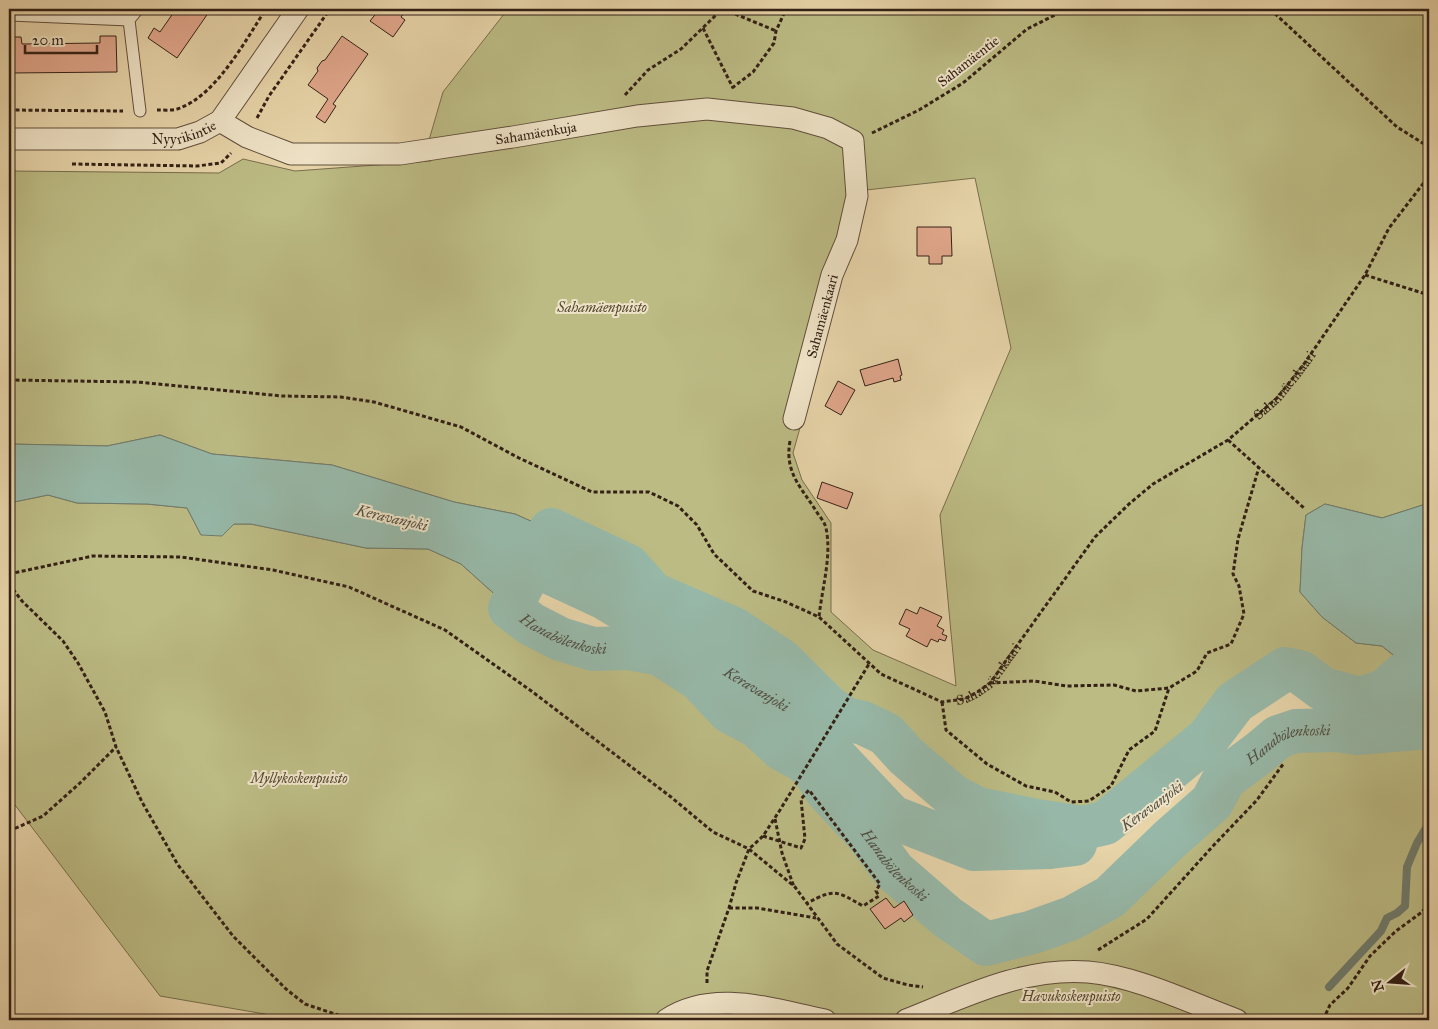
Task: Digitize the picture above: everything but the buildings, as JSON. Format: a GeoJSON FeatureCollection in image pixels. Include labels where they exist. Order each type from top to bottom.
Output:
{"type":"FeatureCollection","features":[{"type":"Feature","properties":{"kind":"street","name":"Nyyrikintie"},"geometry":{"type":"LineString","coordinates":[[9,139],[178,139],[200,132],[220,121],[298,9]]}},
{"type":"Feature","properties":{"kind":"street","name":"Sahamäenkuja"},"geometry":{"type":"LineString","coordinates":[[220,121],[247,137],[291,154],[400,154],[637,116],[707,110],[793,118],[828,128],[853,141]]}},
{"type":"Feature","properties":{"kind":"street","name":"Sahamäenkaari"},"geometry":{"type":"LineString","coordinates":[[794,419],[832,275],[847,240],[857,196],[853,141]]}},
{"type":"Feature","properties":{"kind":"street"},"geometry":{"type":"LineString","coordinates":[[906,1020],[978,990],[1030,975],[1053,972],[1089,972],[1134,981],[1236,1020]]}},
{"type":"Feature","properties":{"kind":"street"},"geometry":{"type":"LineString","coordinates":[[666,1020],[686,1009],[706,1003],[722,1002],[756,1006],[824,1020]]}},
{"type":"Feature","properties":{"kind":"lane"},"geometry":{"type":"LineString","coordinates":[[138,9],[129,20],[140,111]]}},
{"type":"Feature","properties":{"kind":"lane"},"geometry":{"type":"LineString","coordinates":[[9,15],[129,20]]}},
{"type":"Feature","properties":{"kind":"path"},"geometry":{"type":"LineString","coordinates":[[624,96],[648,70],[681,49],[722,9],[776,31]]}},
{"type":"Feature","properties":{"kind":"path"},"geometry":{"type":"LineString","coordinates":[[707,110],[753,72],[774,43],[776,31],[786,9]]}},
{"type":"Feature","properties":{"kind":"path","name":"Sahamäentie"},"geometry":{"type":"LineString","coordinates":[[853,141],[883,129],[934,101],[963,83],[1027,29],[1067,9]]}},
{"type":"Feature","properties":{"kind":"path"},"geometry":{"type":"LineString","coordinates":[[1270,9],[1397,127],[1429,147]]}},
{"type":"Feature","properties":{"kind":"path"},"geometry":{"type":"LineString","coordinates":[[703,28],[733,88]]}},
{"type":"Feature","properties":{"kind":"path","name":"Sahamäenkaari"},"geometry":{"type":"LineString","coordinates":[[9,380],[137,382],[282,396],[341,397],[374,402],[461,427],[519,458],[592,492],[649,492],[678,506],[697,525],[714,554],[753,591],[786,602],[819,617],[881,674],[942,702],[964,699],[976,693],[990,682],[1095,537],[1129,504],[1153,484],[1228,440],[1277,398],[1304,364],[1365,275],[1389,228],[1429,176]]}},
{"type":"Feature","properties":{"kind":"path"},"geometry":{"type":"LineString","coordinates":[[1365,275],[1429,295]]}},
{"type":"Feature","properties":{"kind":"path"},"geometry":{"type":"LineString","coordinates":[[794,419],[790,446],[790,467],[797,484],[825,526],[828,550],[819,617]]}},
{"type":"Feature","properties":{"kind":"path"},"geometry":{"type":"LineString","coordinates":[[1228,440],[1304,508]]}},
{"type":"Feature","properties":{"kind":"path"},"geometry":{"type":"LineString","coordinates":[[990,682],[1034,681],[1066,686],[1114,685],[1136,691],[1169,688],[1197,671],[1207,653],[1231,644],[1244,614],[1239,586],[1233,574],[1238,539],[1259,467]]}},
{"type":"Feature","properties":{"kind":"path"},"geometry":{"type":"LineString","coordinates":[[9,574],[93,556],[181,557],[273,570],[349,587],[445,630],[530,690],[671,797],[713,832],[749,850],[794,887],[808,903],[816,918],[837,944],[883,978],[908,985],[936,989],[949,1003]]}},
{"type":"Feature","properties":{"kind":"path"},"geometry":{"type":"LineString","coordinates":[[9,584],[22,601],[63,641],[78,663],[105,712],[116,747],[142,802],[178,866],[233,936],[286,989],[305,1004],[353,1020]]}},
{"type":"Feature","properties":{"kind":"path"},"geometry":{"type":"LineString","coordinates":[[706,1003],[707,971],[749,850],[775,818],[869,664]]}},
{"type":"Feature","properties":{"kind":"path"},"geometry":{"type":"LineString","coordinates":[[942,702],[946,730],[987,764],[1026,786],[1055,792],[1071,802],[1089,801],[1111,786],[1129,750],[1155,731],[1169,688]]}},
{"type":"Feature","properties":{"kind":"path"},"geometry":{"type":"LineString","coordinates":[[9,832],[43,816],[116,747]]}},
{"type":"Feature","properties":{"kind":"path"},"geometry":{"type":"LineString","coordinates":[[1092,952],[1110,944],[1148,919],[1212,846],[1257,800],[1284,763]]}},
{"type":"Feature","properties":{"kind":"path"},"geometry":{"type":"LineString","coordinates":[[762,836],[801,848],[805,839],[801,799],[809,790],[880,884],[876,891],[879,896],[863,906],[840,893],[828,892],[808,903]]}},
{"type":"Feature","properties":{"kind":"path"},"geometry":{"type":"LineString","coordinates":[[775,818],[782,853],[794,887]]}},
{"type":"Feature","properties":{"kind":"path"},"geometry":{"type":"LineString","coordinates":[[1323,1020],[1330,1005],[1348,988],[1370,956],[1396,932],[1422,912],[1429,903]]}},
{"type":"Feature","properties":{"kind":"path"},"geometry":{"type":"LineString","coordinates":[[729,908],[757,908],[816,918]]}},
{"type":"Feature","properties":{"kind":"green space","name":"Sahamäenpuisto"},"geometry":{"type":"Polygon","coordinates":[[[508,9],[1429,9],[1429,503],[1382,518],[1325,504],[1306,515],[1300,592],[1322,617],[1356,643],[1382,646],[1420,677],[1404,674],[1385,691],[1360,699],[1323,689],[1300,672],[1285,669],[1235,702],[1207,739],[1105,823],[1083,828],[1037,821],[978,809],[954,797],[906,756],[886,734],[863,723],[845,719],[827,706],[782,661],[734,629],[653,594],[628,566],[515,514],[454,502],[332,465],[212,454],[160,435],[107,446],[9,444],[9,171],[219,173],[243,159],[295,171],[431,161],[429,140],[443,92],[508,9]],[[975,178],[866,190],[793,453],[802,480],[831,523],[831,612],[873,650],[956,686],[940,515],[1011,348],[975,178]]]}},
{"type":"Feature","properties":{"kind":"green space","name":"Myllykoskenpuisto"},"geometry":{"type":"Polygon","coordinates":[[[48,495],[77,503],[147,504],[187,508],[201,535],[233,524],[251,524],[366,548],[428,549],[461,564],[510,608],[531,624],[560,639],[593,649],[628,648],[660,654],[699,679],[729,711],[757,726],[782,749],[802,760],[813,769],[826,790],[866,833],[894,871],[947,917],[986,944],[1033,932],[1072,918],[1110,897],[1170,839],[1212,802],[1224,779],[1278,737],[1296,731],[1337,730],[1357,733],[1429,727],[1429,1020],[318,1020],[288,1018],[160,996],[15,805],[9,804],[9,503],[48,495]]]}},
{"type":"Feature","properties":{"kind":"water"},"geometry":{"type":"Polygon","coordinates":[[[160,435],[212,454],[332,465],[454,502],[515,514],[551,530],[510,608],[461,564],[428,549],[366,548],[251,524],[234,524],[222,536],[201,535],[187,508],[147,504],[77,503],[48,495],[9,503],[9,444],[107,446],[160,435]]]}},
{"type":"Feature","properties":{"kind":"water"},"geometry":{"type":"Polygon","coordinates":[[[1429,503],[1429,597],[1426,605],[1429,608],[1429,720],[1407,704],[1420,676],[1382,646],[1356,643],[1322,617],[1300,592],[1306,515],[1325,504],[1382,518],[1429,503]]]}},
{"type":"Feature","properties":{"kind":"waterway","name":"Hanabölenkoski"},"geometry":{"type":"LineString","coordinates":[[1429,720],[1407,704],[1420,677],[1404,674],[1385,691],[1360,699],[1323,689],[1300,672],[1285,669],[1235,702],[1207,739],[1105,823],[1083,828],[978,809],[954,797],[906,756],[886,734],[863,723],[845,719],[827,706],[782,661],[734,629],[653,594],[628,566],[551,530],[510,608],[531,624],[560,639],[593,649],[628,648],[660,654],[699,679],[729,711],[757,726],[782,749],[802,760],[813,769],[826,790],[866,833],[894,871],[947,917],[986,944],[1033,932],[1072,918],[1110,897],[1170,839],[1212,802],[1224,779],[1278,737],[1296,731],[1337,730],[1357,733],[1429,727]]}},
{"type":"Feature","properties":{"kind":"waterway","name":"Keravanjoki"},"geometry":{"type":"LineString","coordinates":[[506,552],[603,597],[791,710],[892,817],[974,849],[1050,847],[1075,844]]}},
{"type":"Feature","properties":{"kind":"waterway"},"geometry":{"type":"LineString","coordinates":[[1329,987],[1381,931],[1387,918],[1405,906],[1407,867],[1417,843],[1429,823]]}},
{"type":"Feature","properties":{"kind":"park label","name":"Havukoskenpuisto"},"geometry":{"type":"Point","coordinates":[1071,996]}}]}
